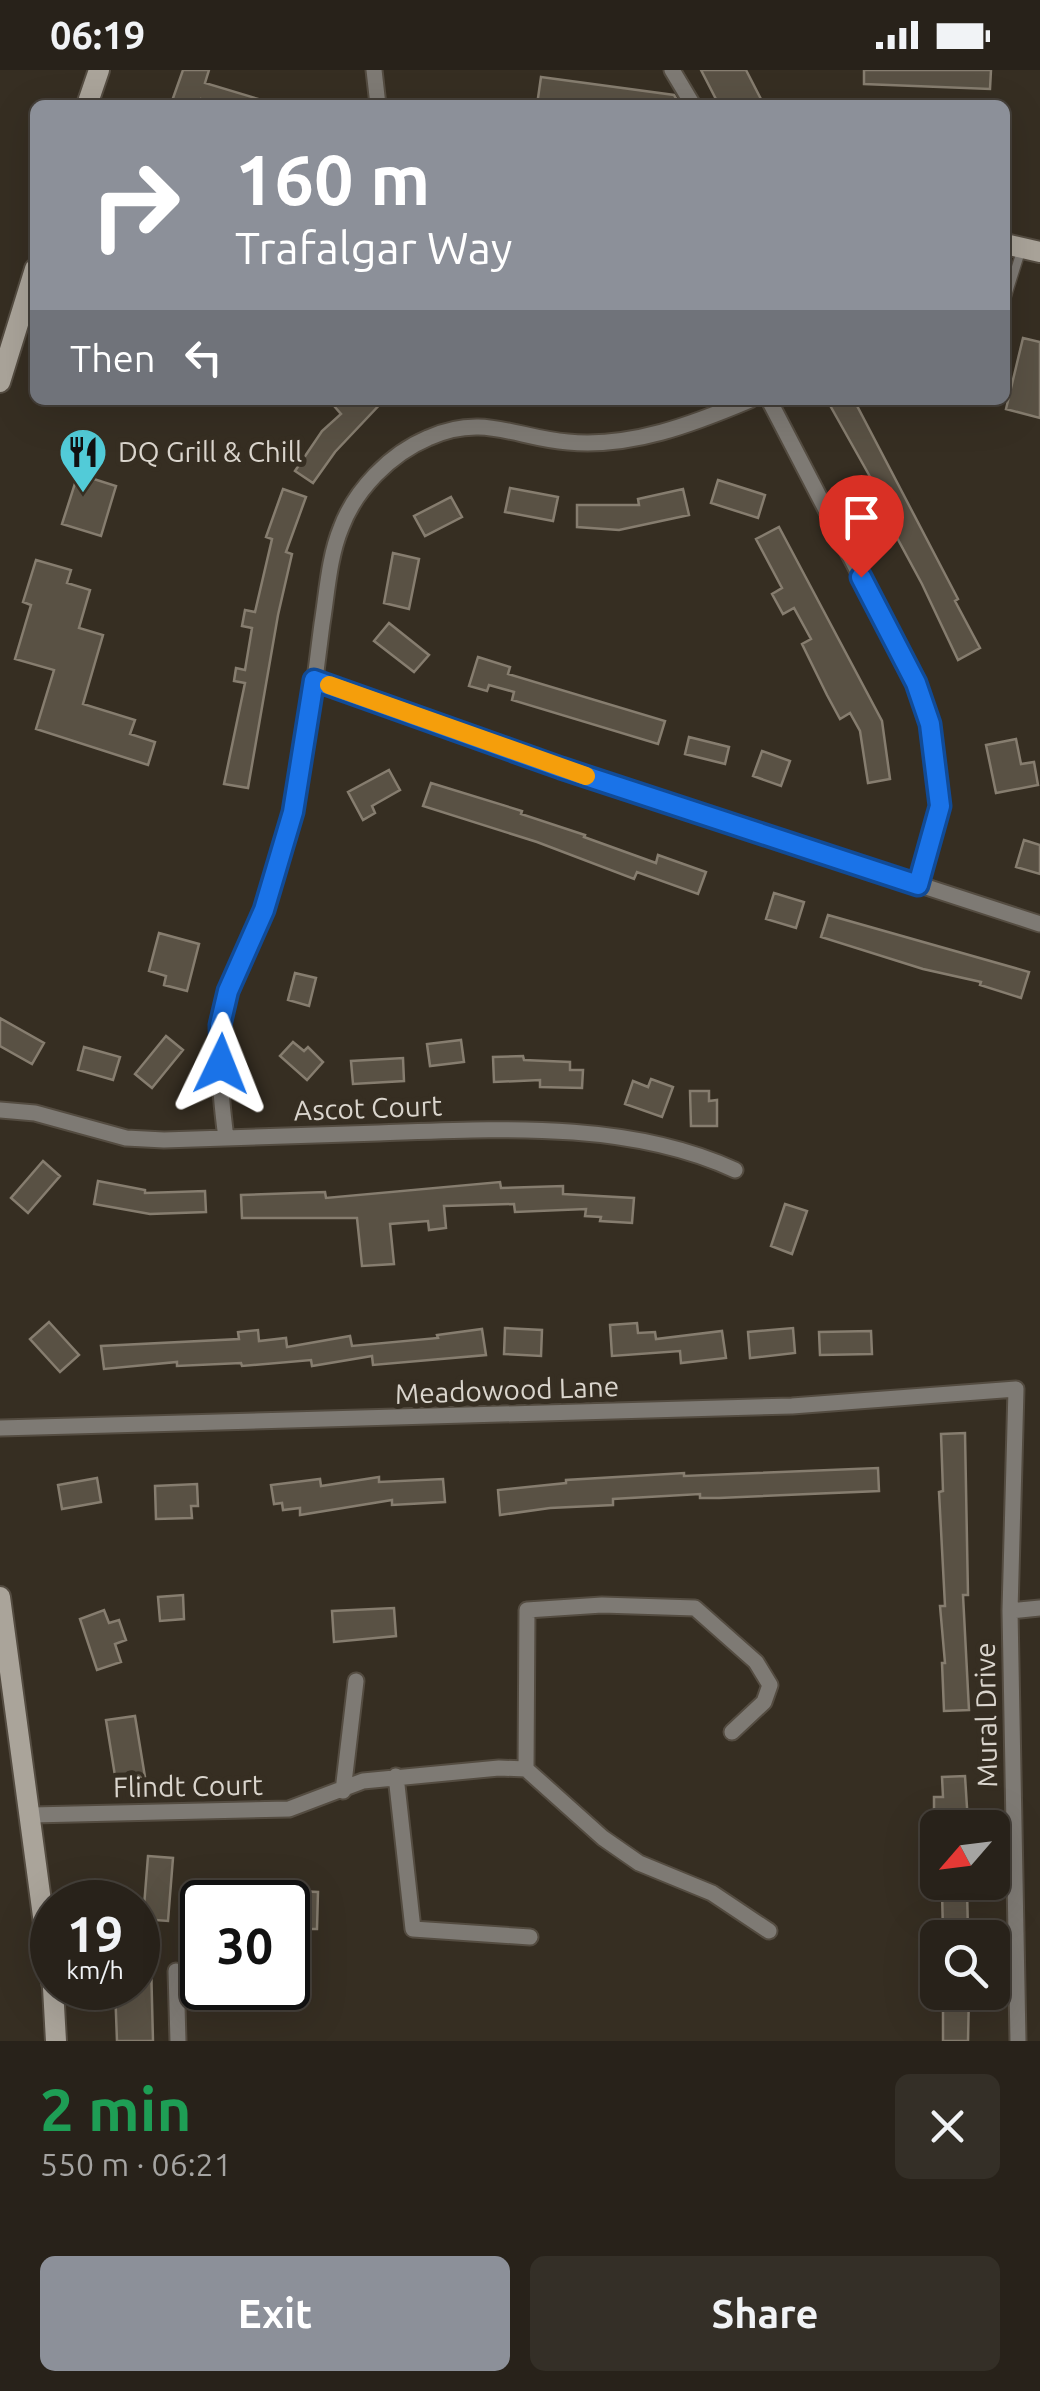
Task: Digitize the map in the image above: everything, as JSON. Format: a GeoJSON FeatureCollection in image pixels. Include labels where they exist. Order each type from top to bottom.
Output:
{"type":"FeatureCollection","features":[{"type":"Feature","properties":{"kind":"main road"},"geometry":{"type":"LineString","coordinates":[[89,100],[99,70]]}},
{"type":"Feature","properties":{"kind":"main road"},"geometry":{"type":"LineString","coordinates":[[0,382],[4,353],[30,283]]}},
{"type":"Feature","properties":{"kind":"main road"},"geometry":{"type":"LineString","coordinates":[[0,1596],[40,1880]]}},
{"type":"Feature","properties":{"kind":"main road"},"geometry":{"type":"LineString","coordinates":[[54,2010],[56,2041]]}},
{"type":"Feature","properties":{"kind":"street"},"geometry":{"type":"LineString","coordinates":[[374,70],[377,100]]}},
{"type":"Feature","properties":{"kind":"street"},"geometry":{"type":"LineString","coordinates":[[672,70],[689,100]]}},
{"type":"Feature","properties":{"kind":"street"},"geometry":{"type":"LineString","coordinates":[[226,1138],[220,1025],[228,991],[264,910],[293,812],[327,590],[340,530],[358,492],[404,452],[429,437],[466,427],[498,427],[567,442],[612,442],[688,426],[738,405]]}},
{"type":"Feature","properties":{"kind":"street"},"geometry":{"type":"LineString","coordinates":[[771,405],[916,683],[930,724],[940,806],[918,885]]}},
{"type":"Feature","properties":{"kind":"street"},"geometry":{"type":"LineString","coordinates":[[314,680],[561,768],[1040,924]]}},
{"type":"Feature","properties":{"kind":"street","name":"Ascot Court"},"geometry":{"type":"LineString","coordinates":[[0,1110],[35,1113],[126,1138],[471,1130],[596,1135],[707,1157],[736,1170]]}},
{"type":"Feature","properties":{"kind":"street","name":"Meadowood Lane"},"geometry":{"type":"LineString","coordinates":[[0,1428],[754,1407],[1016,1389]]}},
{"type":"Feature","properties":{"kind":"street","name":"Mural Drive"},"geometry":{"type":"LineString","coordinates":[[1016,1389],[1010,1611],[1018,2041]]}},
{"type":"Feature","properties":{"kind":"street"},"geometry":{"type":"LineString","coordinates":[[732,1732],[764,1702],[770,1684],[756,1662],[695,1608],[602,1605],[527,1610],[526,1769],[604,1838],[639,1863],[712,1893],[768,1931]]}},
{"type":"Feature","properties":{"kind":"street"},"geometry":{"type":"LineString","coordinates":[[1010,1611],[1040,1608]]}},
{"type":"Feature","properties":{"kind":"street"},"geometry":{"type":"LineString","coordinates":[[342,1791],[356,1682]]}},
{"type":"Feature","properties":{"kind":"street","name":"Flindt Court"},"geometry":{"type":"LineString","coordinates":[[32,1815],[289,1809],[364,1780],[526,1769]]}},
{"type":"Feature","properties":{"kind":"street"},"geometry":{"type":"LineString","coordinates":[[396,1776],[413,1929],[530,1937]]}},
{"type":"Feature","properties":{"kind":"street"},"geometry":{"type":"LineString","coordinates":[[176,1971],[178,2041]]}},
{"type":"Feature","properties":{"kind":"lane"},"geometry":{"type":"LineString","coordinates":[[1010,286],[1022,248]]}},
{"type":"Feature","properties":{"kind":"building"},"geometry":{"type":"Polygon","coordinates":[[[183,70],[209,70],[205,83],[262,100],[201,99],[172,100],[183,70]]]}},
{"type":"Feature","properties":{"kind":"building"},"geometry":{"type":"Polygon","coordinates":[[[701,70],[746,70],[761,100],[716,100],[701,70]]]}},
{"type":"Feature","properties":{"kind":"building"},"geometry":{"type":"Polygon","coordinates":[[[864,70],[991,70],[990,89],[864,84],[864,70]]]}},
{"type":"Feature","properties":{"kind":"building"},"geometry":{"type":"Polygon","coordinates":[[[541,77],[674,95],[677,100],[538,100],[541,77]]]}},
{"type":"Feature","properties":{"kind":"building"},"geometry":{"type":"Polygon","coordinates":[[[1023,338],[1040,342],[1040,418],[1006,409],[1023,338]]]}},
{"type":"Feature","properties":{"kind":"building"},"geometry":{"type":"Polygon","coordinates":[[[379,405],[335,452],[313,483],[295,471],[322,431],[341,414],[334,406],[379,405]]]}},
{"type":"Feature","properties":{"kind":"building"},"geometry":{"type":"Polygon","coordinates":[[[830,405],[857,405],[980,648],[958,660],[868,484],[873,482],[830,405]]]}},
{"type":"Feature","properties":{"kind":"building"},"geometry":{"type":"Polygon","coordinates":[[[78,474],[116,486],[101,536],[62,524],[78,474]]]}},
{"type":"Feature","properties":{"kind":"building"},"geometry":{"type":"Polygon","coordinates":[[[718,480],[765,495],[758,518],[711,503],[718,480]]]}},
{"type":"Feature","properties":{"kind":"building"},"geometry":{"type":"Polygon","coordinates":[[[510,488],[558,497],[553,521],[505,512],[510,488]]]}},
{"type":"Feature","properties":{"kind":"building"},"geometry":{"type":"Polygon","coordinates":[[[283,489],[306,497],[286,552],[292,554],[248,788],[224,784],[245,683],[234,681],[236,668],[245,670],[252,628],[242,626],[245,610],[255,612],[272,539],[266,537],[283,489]]]}},
{"type":"Feature","properties":{"kind":"building"},"geometry":{"type":"Polygon","coordinates":[[[683,489],[689,515],[619,530],[577,527],[577,505],[639,505],[638,499],[683,489]]]}},
{"type":"Feature","properties":{"kind":"building"},"geometry":{"type":"Polygon","coordinates":[[[451,497],[462,517],[425,536],[414,516],[451,497]]]}},
{"type":"Feature","properties":{"kind":"building"},"geometry":{"type":"Polygon","coordinates":[[[779,527],[882,721],[890,779],[868,783],[860,731],[850,713],[840,719],[827,695],[802,644],[811,639],[794,608],[783,614],[772,594],[782,588],[756,539],[779,527]]]}},
{"type":"Feature","properties":{"kind":"building"},"geometry":{"type":"Polygon","coordinates":[[[393,553],[419,559],[409,609],[384,603],[393,553]]]}},
{"type":"Feature","properties":{"kind":"building"},"geometry":{"type":"Polygon","coordinates":[[[36,560],[71,570],[67,583],[90,590],[79,628],[103,635],[83,704],[135,720],[130,734],[155,742],[148,765],[36,729],[54,670],[15,659],[31,605],[23,602],[36,560]]]}},
{"type":"Feature","properties":{"kind":"building"},"geometry":{"type":"Polygon","coordinates":[[[389,623],[429,655],[414,672],[374,641],[389,623]]]}},
{"type":"Feature","properties":{"kind":"building"},"geometry":{"type":"Polygon","coordinates":[[[478,657],[510,667],[508,674],[665,721],[658,744],[512,700],[514,692],[489,685],[487,691],[469,686],[478,657]]]}},
{"type":"Feature","properties":{"kind":"building"},"geometry":{"type":"Polygon","coordinates":[[[689,737],[729,747],[725,764],[685,754],[689,737]]]}},
{"type":"Feature","properties":{"kind":"building"},"geometry":{"type":"Polygon","coordinates":[[[1016,739],[1021,764],[1034,762],[1038,785],[996,793],[986,745],[1016,739]]]}},
{"type":"Feature","properties":{"kind":"building"},"geometry":{"type":"Polygon","coordinates":[[[762,751],[790,761],[781,786],[753,776],[762,751]]]}},
{"type":"Feature","properties":{"kind":"building"},"geometry":{"type":"Polygon","coordinates":[[[389,770],[400,790],[372,806],[375,813],[363,820],[348,792],[389,770]]]}},
{"type":"Feature","properties":{"kind":"building"},"geometry":{"type":"Polygon","coordinates":[[[431,783],[522,811],[521,814],[656,863],[658,855],[706,872],[698,894],[637,872],[634,879],[537,842],[423,806],[431,783]]]}},
{"type":"Feature","properties":{"kind":"building"},"geometry":{"type":"Polygon","coordinates":[[[1024,840],[1040,845],[1040,874],[1016,867],[1024,840]]]}},
{"type":"Feature","properties":{"kind":"building"},"geometry":{"type":"Polygon","coordinates":[[[774,893],[804,902],[796,928],[766,919],[774,893]]]}},
{"type":"Feature","properties":{"kind":"building"},"geometry":{"type":"Polygon","coordinates":[[[828,915],[1029,972],[1021,998],[980,985],[981,982],[923,969],[821,937],[828,915]]]}},
{"type":"Feature","properties":{"kind":"building"},"geometry":{"type":"Polygon","coordinates":[[[159,933],[199,944],[187,991],[164,985],[166,976],[149,971],[159,933]]]}},
{"type":"Feature","properties":{"kind":"building"},"geometry":{"type":"Polygon","coordinates":[[[295,973],[316,978],[309,1006],[288,1000],[295,973]]]}},
{"type":"Feature","properties":{"kind":"building"},"geometry":{"type":"Polygon","coordinates":[[[0,1018],[44,1043],[32,1064],[0,1046],[0,1018]]]}},
{"type":"Feature","properties":{"kind":"building"},"geometry":{"type":"Polygon","coordinates":[[[166,1036],[183,1050],[152,1088],[135,1074],[166,1036]]]}},
{"type":"Feature","properties":{"kind":"building"},"geometry":{"type":"Polygon","coordinates":[[[461,1040],[464,1062],[430,1066],[427,1044],[461,1040]]]}},
{"type":"Feature","properties":{"kind":"building"},"geometry":{"type":"Polygon","coordinates":[[[293,1042],[304,1051],[308,1047],[323,1062],[307,1080],[280,1056],[293,1042]]]}},
{"type":"Feature","properties":{"kind":"building"},"geometry":{"type":"Polygon","coordinates":[[[84,1047],[120,1057],[113,1080],[78,1070],[84,1047]]]}},
{"type":"Feature","properties":{"kind":"building"},"geometry":{"type":"Polygon","coordinates":[[[523,1056],[524,1060],[570,1062],[570,1070],[583,1070],[582,1088],[540,1087],[540,1080],[494,1082],[493,1057],[523,1056]]]}},
{"type":"Feature","properties":{"kind":"building"},"geometry":{"type":"Polygon","coordinates":[[[403,1058],[404,1081],[353,1084],[351,1061],[403,1058]]]}},
{"type":"Feature","properties":{"kind":"building"},"geometry":{"type":"Polygon","coordinates":[[[651,1079],[673,1087],[662,1117],[625,1104],[633,1081],[648,1087],[651,1079]]]}},
{"type":"Feature","properties":{"kind":"building"},"geometry":{"type":"Polygon","coordinates":[[[690,1091],[709,1091],[709,1101],[717,1100],[717,1126],[691,1126],[690,1091]]]}},
{"type":"Feature","properties":{"kind":"building"},"geometry":{"type":"Polygon","coordinates":[[[43,1161],[60,1176],[28,1213],[11,1198],[43,1161]]]}},
{"type":"Feature","properties":{"kind":"building"},"geometry":{"type":"Polygon","coordinates":[[[98,1181],[145,1193],[205,1191],[206,1212],[150,1214],[94,1204],[98,1181]]]}},
{"type":"Feature","properties":{"kind":"building"},"geometry":{"type":"Polygon","coordinates":[[[500,1182],[501,1188],[563,1186],[563,1194],[634,1198],[632,1223],[600,1221],[601,1217],[585,1216],[586,1209],[515,1212],[514,1204],[444,1206],[446,1228],[429,1230],[428,1221],[390,1224],[394,1264],[362,1266],[357,1218],[242,1218],[241,1195],[325,1192],[326,1198],[500,1182]]]}},
{"type":"Feature","properties":{"kind":"building"},"geometry":{"type":"Polygon","coordinates":[[[785,1204],[807,1211],[792,1254],[771,1246],[785,1204]]]}},
{"type":"Feature","properties":{"kind":"building"},"geometry":{"type":"Polygon","coordinates":[[[49,1322],[79,1355],[60,1372],[30,1339],[49,1322]]]}},
{"type":"Feature","properties":{"kind":"building"},"geometry":{"type":"Polygon","coordinates":[[[637,1323],[638,1333],[655,1332],[656,1339],[722,1331],[726,1358],[681,1363],[680,1351],[612,1356],[610,1325],[637,1323]]]}},
{"type":"Feature","properties":{"kind":"building"},"geometry":{"type":"Polygon","coordinates":[[[505,1328],[542,1330],[541,1356],[504,1354],[505,1328]]]}},
{"type":"Feature","properties":{"kind":"building"},"geometry":{"type":"Polygon","coordinates":[[[793,1328],[795,1353],[750,1358],[748,1332],[793,1328]]]}},
{"type":"Feature","properties":{"kind":"building"},"geometry":{"type":"Polygon","coordinates":[[[482,1329],[486,1355],[373,1365],[372,1356],[312,1366],[311,1360],[242,1366],[177,1366],[177,1362],[104,1369],[101,1346],[239,1339],[238,1332],[258,1330],[259,1341],[286,1338],[287,1347],[350,1336],[352,1346],[438,1338],[437,1335],[482,1329]]]}},
{"type":"Feature","properties":{"kind":"building"},"geometry":{"type":"Polygon","coordinates":[[[871,1331],[872,1354],[820,1355],[819,1332],[871,1331]]]}},
{"type":"Feature","properties":{"kind":"building"},"geometry":{"type":"Polygon","coordinates":[[[965,1433],[968,1595],[963,1595],[969,1710],[944,1711],[941,1434],[965,1433]]]}},
{"type":"Feature","properties":{"kind":"building"},"geometry":{"type":"Polygon","coordinates":[[[878,1468],[879,1491],[613,1499],[613,1505],[500,1515],[498,1490],[566,1480],[878,1468]]]}},
{"type":"Feature","properties":{"kind":"building"},"geometry":{"type":"Polygon","coordinates":[[[379,1477],[379,1482],[443,1479],[445,1502],[392,1505],[392,1500],[300,1515],[300,1508],[283,1510],[282,1503],[274,1504],[271,1485],[320,1479],[321,1486],[379,1477]]]}},
{"type":"Feature","properties":{"kind":"building"},"geometry":{"type":"Polygon","coordinates":[[[97,1478],[101,1502],[62,1509],[58,1485],[97,1478]]]}},
{"type":"Feature","properties":{"kind":"building"},"geometry":{"type":"Polygon","coordinates":[[[197,1484],[198,1506],[191,1506],[192,1518],[156,1519],[155,1486],[197,1484]]]}},
{"type":"Feature","properties":{"kind":"building"},"geometry":{"type":"Polygon","coordinates":[[[183,1595],[184,1619],[160,1621],[158,1597],[183,1595]]]}},
{"type":"Feature","properties":{"kind":"building"},"geometry":{"type":"Polygon","coordinates":[[[394,1608],[396,1636],[334,1642],[332,1611],[394,1608]]]}},
{"type":"Feature","properties":{"kind":"building"},"geometry":{"type":"Polygon","coordinates":[[[104,1610],[109,1623],[119,1620],[126,1640],[115,1644],[121,1662],[97,1670],[80,1619],[104,1610]]]}},
{"type":"Feature","properties":{"kind":"building"},"geometry":{"type":"Polygon","coordinates":[[[135,1716],[145,1777],[116,1782],[106,1720],[135,1716]]]}},
{"type":"Feature","properties":{"kind":"building"},"geometry":{"type":"Polygon","coordinates":[[[965,1776],[967,1810],[934,1810],[934,1797],[943,1797],[942,1777],[965,1776]]]}},
{"type":"Feature","properties":{"kind":"building"},"geometry":{"type":"Polygon","coordinates":[[[148,1856],[173,1858],[168,1921],[160,1920],[160,1880],[146,1880],[148,1856]]]}},
{"type":"Feature","properties":{"kind":"building"},"geometry":{"type":"Polygon","coordinates":[[[310,1892],[318,1892],[317,1929],[310,1929],[310,1892]]]}},
{"type":"Feature","properties":{"kind":"building"},"geometry":{"type":"Polygon","coordinates":[[[942,1900],[967,1900],[968,1920],[943,1920],[942,1900]]]}},
{"type":"Feature","properties":{"kind":"building"},"geometry":{"type":"Polygon","coordinates":[[[116,2010],[152,2010],[153,2041],[117,2041],[116,2010]]]}},
{"type":"Feature","properties":{"kind":"building"},"geometry":{"type":"Polygon","coordinates":[[[943,2010],[969,2010],[968,2041],[943,2041],[943,2010]]]}},
{"type":"Feature","properties":{"kind":"slow traffic"},"geometry":{"type":"LineString","coordinates":[[329,685],[586,776]]}},
{"type":"Feature","properties":{"kind":"place","name":"DQ Grill & Chill"},"geometry":{"type":"Point","coordinates":[83,494]}},
{"type":"Feature","properties":{"kind":"route"},"geometry":{"type":"LineString","coordinates":[[221,1064],[220,1025],[228,991],[264,910],[293,812],[314,680],[561,768],[918,885],[940,806],[930,724],[916,683],[861,577]]}}]}
